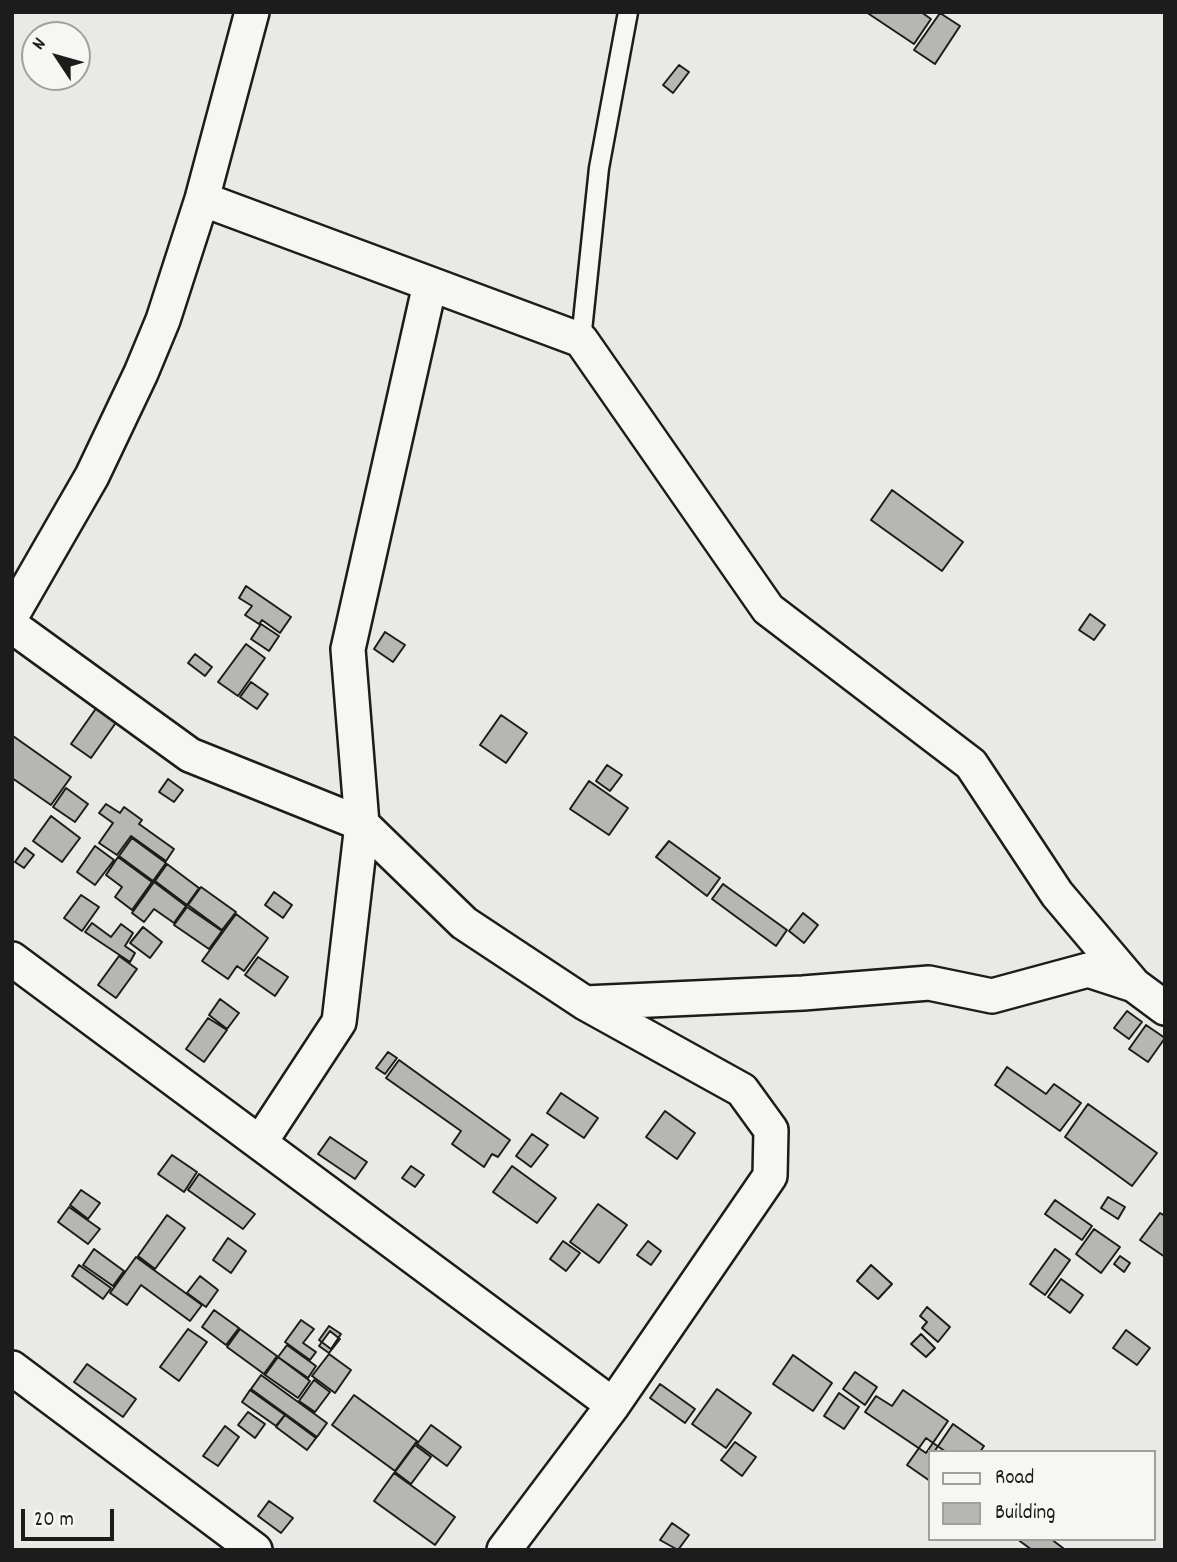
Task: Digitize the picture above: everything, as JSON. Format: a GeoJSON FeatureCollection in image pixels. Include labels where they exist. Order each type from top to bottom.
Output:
{"type":"FeatureCollection","features":[{"type":"Feature","properties":{"kind":"street"},"geometry":{"type":"LineString","coordinates":[[12,615],[92,476],[132,394],[163,320],[202,199],[252,12]]}},
{"type":"Feature","properties":{"kind":"street"},"geometry":{"type":"LineString","coordinates":[[202,199],[581,340],[768,609],[971,764],[1057,894],[1134,985],[1165,1008]]}},
{"type":"Feature","properties":{"kind":"street"},"geometry":{"type":"LineString","coordinates":[[261,1141],[339,1023],[362,824],[348,649],[430,284]]}},
{"type":"Feature","properties":{"kind":"street"},"geometry":{"type":"LineString","coordinates":[[12,626],[190,754],[362,824],[464,923],[585,1003],[743,1090],[771,1129],[770,1176],[612,1405],[504,1550]]}},
{"type":"Feature","properties":{"kind":"street"},"geometry":{"type":"LineString","coordinates":[[12,959],[261,1141],[612,1405]]}},
{"type":"Feature","properties":{"kind":"street"},"geometry":{"type":"LineString","coordinates":[[585,1003],[803,993],[929,983],[992,996],[1088,970],[1134,985]]}},
{"type":"Feature","properties":{"kind":"street"},"geometry":{"type":"LineString","coordinates":[[12,1368],[255,1550]]}},
{"type":"Feature","properties":{"kind":"lane"},"geometry":{"type":"LineString","coordinates":[[581,340],[599,168],[628,12]]}},
{"type":"Feature","properties":{"kind":"building"},"geometry":{"type":"Polygon","coordinates":[[[866,12],[921,12],[931,19],[914,44],[866,12]]]}},
{"type":"Feature","properties":{"kind":"building"},"geometry":{"type":"Polygon","coordinates":[[[940,13],[960,26],[935,64],[914,50],[940,13]]]}},
{"type":"Feature","properties":{"kind":"building"},"geometry":{"type":"Polygon","coordinates":[[[679,65],[689,72],[673,93],[663,85],[679,65]]]}},
{"type":"Feature","properties":{"kind":"building"},"geometry":{"type":"Polygon","coordinates":[[[892,490],[963,542],[942,571],[871,520],[892,490]]]}},
{"type":"Feature","properties":{"kind":"building"},"geometry":{"type":"Polygon","coordinates":[[[246,586],[291,617],[280,633],[262,620],[259,624],[245,615],[252,606],[239,598],[246,586]]]}},
{"type":"Feature","properties":{"kind":"building"},"geometry":{"type":"Polygon","coordinates":[[[1090,614],[1105,625],[1094,640],[1079,630],[1090,614]]]}},
{"type":"Feature","properties":{"kind":"building"},"geometry":{"type":"Polygon","coordinates":[[[261,624],[279,636],[269,651],[251,639],[261,624]]]}},
{"type":"Feature","properties":{"kind":"building"},"geometry":{"type":"Polygon","coordinates":[[[385,632],[405,645],[393,662],[374,649],[385,632]]]}},
{"type":"Feature","properties":{"kind":"building"},"geometry":{"type":"Polygon","coordinates":[[[246,644],[265,658],[238,696],[218,682],[246,644]]]}},
{"type":"Feature","properties":{"kind":"building"},"geometry":{"type":"Polygon","coordinates":[[[195,654],[212,667],[205,676],[188,663],[195,654]]]}},
{"type":"Feature","properties":{"kind":"building"},"geometry":{"type":"Polygon","coordinates":[[[251,682],[268,694],[257,709],[240,697],[251,682]]]}},
{"type":"Feature","properties":{"kind":"building"},"geometry":{"type":"Polygon","coordinates":[[[102,700],[122,714],[91,758],[71,744],[102,700]]]}},
{"type":"Feature","properties":{"kind":"building"},"geometry":{"type":"Polygon","coordinates":[[[501,715],[527,733],[506,763],[480,745],[501,715]]]}},
{"type":"Feature","properties":{"kind":"building"},"geometry":{"type":"Polygon","coordinates":[[[13,736],[71,777],[51,805],[12,778],[13,736]]]}},
{"type":"Feature","properties":{"kind":"building"},"geometry":{"type":"Polygon","coordinates":[[[607,765],[622,775],[610,791],[596,781],[607,765]]]}},
{"type":"Feature","properties":{"kind":"building"},"geometry":{"type":"Polygon","coordinates":[[[168,779],[183,790],[174,802],[159,792],[168,779]]]}},
{"type":"Feature","properties":{"kind":"building"},"geometry":{"type":"Polygon","coordinates":[[[589,781],[628,808],[609,835],[570,809],[589,781]]]}},
{"type":"Feature","properties":{"kind":"building"},"geometry":{"type":"Polygon","coordinates":[[[66,788],[88,804],[75,822],[53,807],[66,788]]]}},
{"type":"Feature","properties":{"kind":"building"},"geometry":{"type":"Polygon","coordinates":[[[106,804],[120,813],[124,807],[142,820],[139,824],[174,849],[166,861],[131,836],[117,855],[99,843],[113,823],[99,813],[106,804]]]}},
{"type":"Feature","properties":{"kind":"building"},"geometry":{"type":"Polygon","coordinates":[[[51,816],[80,838],[62,862],[33,841],[51,816]]]}},
{"type":"Feature","properties":{"kind":"building"},"geometry":{"type":"Polygon","coordinates":[[[132,838],[166,863],[153,881],[119,856],[132,838]]]}},
{"type":"Feature","properties":{"kind":"building"},"geometry":{"type":"Polygon","coordinates":[[[669,841],[720,878],[707,896],[656,857],[669,841]]]}},
{"type":"Feature","properties":{"kind":"building"},"geometry":{"type":"Polygon","coordinates":[[[95,846],[114,860],[95,885],[77,872],[95,846]]]}},
{"type":"Feature","properties":{"kind":"building"},"geometry":{"type":"Polygon","coordinates":[[[25,848],[34,855],[24,868],[15,862],[25,848]]]}},
{"type":"Feature","properties":{"kind":"building"},"geometry":{"type":"Polygon","coordinates":[[[118,857],[152,882],[132,910],[115,897],[122,887],[106,875],[118,857]]]}},
{"type":"Feature","properties":{"kind":"building"},"geometry":{"type":"Polygon","coordinates":[[[167,864],[199,888],[187,905],[155,881],[167,864]]]}},
{"type":"Feature","properties":{"kind":"building"},"geometry":{"type":"Polygon","coordinates":[[[154,882],[186,906],[174,923],[154,909],[144,922],[132,913],[154,882]]]}},
{"type":"Feature","properties":{"kind":"building"},"geometry":{"type":"Polygon","coordinates":[[[723,884],[787,930],[776,946],[712,899],[723,884]]]}},
{"type":"Feature","properties":{"kind":"building"},"geometry":{"type":"Polygon","coordinates":[[[201,887],[236,912],[222,930],[188,905],[201,887]]]}},
{"type":"Feature","properties":{"kind":"building"},"geometry":{"type":"Polygon","coordinates":[[[274,892],[292,905],[283,918],[265,905],[274,892]]]}},
{"type":"Feature","properties":{"kind":"building"},"geometry":{"type":"Polygon","coordinates":[[[81,895],[99,907],[82,931],[64,918],[81,895]]]}},
{"type":"Feature","properties":{"kind":"building"},"geometry":{"type":"Polygon","coordinates":[[[187,907],[222,931],[209,949],[174,925],[187,907]]]}},
{"type":"Feature","properties":{"kind":"building"},"geometry":{"type":"Polygon","coordinates":[[[803,913],[818,925],[804,943],[789,931],[803,913]]]}},
{"type":"Feature","properties":{"kind":"building"},"geometry":{"type":"Polygon","coordinates":[[[236,914],[268,938],[244,971],[237,966],[228,979],[202,961],[236,914]]]}},
{"type":"Feature","properties":{"kind":"building"},"geometry":{"type":"Polygon","coordinates":[[[92,923],[111,937],[121,924],[133,933],[125,946],[135,953],[130,962],[85,932],[92,923]]]}},
{"type":"Feature","properties":{"kind":"building"},"geometry":{"type":"Polygon","coordinates":[[[143,927],[162,942],[150,958],[130,943],[143,927]]]}},
{"type":"Feature","properties":{"kind":"building"},"geometry":{"type":"Polygon","coordinates":[[[119,956],[137,969],[116,998],[98,985],[119,956]]]}},
{"type":"Feature","properties":{"kind":"building"},"geometry":{"type":"Polygon","coordinates":[[[258,957],[288,977],[275,996],[245,975],[258,957]]]}},
{"type":"Feature","properties":{"kind":"building"},"geometry":{"type":"Polygon","coordinates":[[[220,999],[239,1013],[227,1029],[209,1015],[220,999]]]}},
{"type":"Feature","properties":{"kind":"building"},"geometry":{"type":"Polygon","coordinates":[[[1127,1011],[1142,1022],[1129,1039],[1114,1028],[1127,1011]]]}},
{"type":"Feature","properties":{"kind":"building"},"geometry":{"type":"Polygon","coordinates":[[[208,1018],[227,1030],[204,1062],[186,1049],[208,1018]]]}},
{"type":"Feature","properties":{"kind":"building"},"geometry":{"type":"Polygon","coordinates":[[[1146,1025],[1165,1038],[1148,1062],[1129,1049],[1146,1025]]]}},
{"type":"Feature","properties":{"kind":"building"},"geometry":{"type":"Polygon","coordinates":[[[388,1052],[397,1058],[385,1074],[376,1068],[388,1052]]]}},
{"type":"Feature","properties":{"kind":"building"},"geometry":{"type":"Polygon","coordinates":[[[399,1060],[510,1140],[498,1157],[492,1154],[484,1167],[452,1144],[461,1131],[386,1078],[399,1060]]]}},
{"type":"Feature","properties":{"kind":"building"},"geometry":{"type":"Polygon","coordinates":[[[1007,1067],[1046,1094],[1054,1084],[1081,1103],[1060,1131],[995,1085],[1007,1067]]]}},
{"type":"Feature","properties":{"kind":"building"},"geometry":{"type":"Polygon","coordinates":[[[561,1093],[598,1118],[584,1138],[547,1113],[561,1093]]]}},
{"type":"Feature","properties":{"kind":"building"},"geometry":{"type":"Polygon","coordinates":[[[1088,1104],[1157,1153],[1132,1186],[1065,1137],[1088,1104]]]}},
{"type":"Feature","properties":{"kind":"building"},"geometry":{"type":"Polygon","coordinates":[[[665,1111],[695,1133],[677,1159],[646,1137],[665,1111]]]}},
{"type":"Feature","properties":{"kind":"building"},"geometry":{"type":"Polygon","coordinates":[[[532,1134],[548,1145],[531,1167],[516,1156],[532,1134]]]}},
{"type":"Feature","properties":{"kind":"building"},"geometry":{"type":"Polygon","coordinates":[[[330,1137],[367,1162],[355,1179],[318,1154],[330,1137]]]}},
{"type":"Feature","properties":{"kind":"building"},"geometry":{"type":"Polygon","coordinates":[[[172,1155],[197,1172],[184,1192],[158,1174],[172,1155]]]}},
{"type":"Feature","properties":{"kind":"building"},"geometry":{"type":"Polygon","coordinates":[[[411,1166],[424,1175],[415,1187],[402,1178],[411,1166]]]}},
{"type":"Feature","properties":{"kind":"building"},"geometry":{"type":"Polygon","coordinates":[[[512,1166],[556,1198],[537,1223],[493,1192],[512,1166]]]}},
{"type":"Feature","properties":{"kind":"building"},"geometry":{"type":"Polygon","coordinates":[[[199,1174],[255,1214],[243,1229],[188,1190],[199,1174]]]}},
{"type":"Feature","properties":{"kind":"building"},"geometry":{"type":"Polygon","coordinates":[[[81,1190],[100,1203],[88,1219],[70,1205],[81,1190]]]}},
{"type":"Feature","properties":{"kind":"building"},"geometry":{"type":"Polygon","coordinates":[[[1108,1197],[1125,1207],[1118,1219],[1101,1208],[1108,1197]]]}},
{"type":"Feature","properties":{"kind":"building"},"geometry":{"type":"Polygon","coordinates":[[[1055,1200],[1092,1226],[1082,1240],[1045,1214],[1055,1200]]]}},
{"type":"Feature","properties":{"kind":"building"},"geometry":{"type":"Polygon","coordinates":[[[598,1204],[627,1225],[599,1263],[570,1242],[598,1204]]]}},
{"type":"Feature","properties":{"kind":"building"},"geometry":{"type":"Polygon","coordinates":[[[69,1207],[100,1229],[88,1244],[58,1222],[69,1207]]]}},
{"type":"Feature","properties":{"kind":"building"},"geometry":{"type":"Polygon","coordinates":[[[1160,1213],[1165,1216],[1165,1257],[1140,1240],[1160,1213]]]}},
{"type":"Feature","properties":{"kind":"building"},"geometry":{"type":"Polygon","coordinates":[[[167,1215],[185,1228],[155,1269],[138,1256],[167,1215]]]}},
{"type":"Feature","properties":{"kind":"building"},"geometry":{"type":"Polygon","coordinates":[[[1094,1229],[1120,1247],[1101,1273],[1076,1254],[1094,1229]]]}},
{"type":"Feature","properties":{"kind":"building"},"geometry":{"type":"Polygon","coordinates":[[[228,1238],[246,1251],[231,1273],[213,1260],[228,1238]]]}},
{"type":"Feature","properties":{"kind":"building"},"geometry":{"type":"Polygon","coordinates":[[[563,1241],[580,1253],[566,1271],[550,1259],[563,1241]]]}},
{"type":"Feature","properties":{"kind":"building"},"geometry":{"type":"Polygon","coordinates":[[[648,1241],[661,1251],[651,1265],[637,1255],[648,1241]]]}},
{"type":"Feature","properties":{"kind":"building"},"geometry":{"type":"Polygon","coordinates":[[[94,1249],[124,1271],[113,1286],[83,1265],[94,1249]]]}},
{"type":"Feature","properties":{"kind":"building"},"geometry":{"type":"Polygon","coordinates":[[[1055,1249],[1070,1260],[1045,1295],[1030,1284],[1055,1249]]]}},
{"type":"Feature","properties":{"kind":"building"},"geometry":{"type":"Polygon","coordinates":[[[1120,1256],[1130,1263],[1124,1272],[1114,1264],[1120,1256]]]}},
{"type":"Feature","properties":{"kind":"building"},"geometry":{"type":"Polygon","coordinates":[[[136,1257],[202,1305],[190,1321],[141,1285],[127,1305],[110,1293],[136,1257]]]}},
{"type":"Feature","properties":{"kind":"building"},"geometry":{"type":"Polygon","coordinates":[[[79,1265],[111,1288],[103,1299],[72,1276],[79,1265]]]}},
{"type":"Feature","properties":{"kind":"building"},"geometry":{"type":"Polygon","coordinates":[[[871,1265],[892,1284],[878,1299],[857,1281],[871,1265]]]}},
{"type":"Feature","properties":{"kind":"building"},"geometry":{"type":"Polygon","coordinates":[[[200,1276],[218,1290],[206,1307],[187,1293],[200,1276]]]}},
{"type":"Feature","properties":{"kind":"building"},"geometry":{"type":"Polygon","coordinates":[[[1061,1279],[1083,1295],[1070,1313],[1048,1297],[1061,1279]]]}},
{"type":"Feature","properties":{"kind":"building"},"geometry":{"type":"Polygon","coordinates":[[[927,1307],[950,1327],[938,1342],[922,1328],[927,1322],[920,1316],[927,1307]]]}},
{"type":"Feature","properties":{"kind":"building"},"geometry":{"type":"Polygon","coordinates":[[[214,1310],[239,1328],[226,1345],[202,1327],[214,1310]]]}},
{"type":"Feature","properties":{"kind":"building"},"geometry":{"type":"Polygon","coordinates":[[[301,1320],[314,1329],[303,1343],[316,1352],[310,1360],[285,1342],[301,1320]]]}},
{"type":"Feature","properties":{"kind":"building"},"geometry":{"type":"Polygon","coordinates":[[[329,1326],[341,1334],[331,1349],[319,1340],[329,1326]]]}},
{"type":"Feature","properties":{"kind":"building"},"geometry":{"type":"Polygon","coordinates":[[[188,1329],[207,1342],[179,1381],[160,1367],[188,1329]]]}},
{"type":"Feature","properties":{"kind":"building"},"geometry":{"type":"Polygon","coordinates":[[[240,1329],[277,1356],[264,1374],[227,1347],[240,1329]]]}},
{"type":"Feature","properties":{"kind":"building"},"geometry":{"type":"Polygon","coordinates":[[[1126,1330],[1150,1348],[1137,1365],[1113,1348],[1126,1330]]]}},
{"type":"Feature","properties":{"kind":"building"},"geometry":{"type":"Polygon","coordinates":[[[330,1331],[340,1339],[329,1353],[319,1346],[330,1331]]]}},
{"type":"Feature","properties":{"kind":"building"},"geometry":{"type":"Polygon","coordinates":[[[921,1334],[935,1348],[926,1357],[911,1344],[921,1334]]]}},
{"type":"Feature","properties":{"kind":"building"},"geometry":{"type":"Polygon","coordinates":[[[287,1345],[316,1366],[308,1378],[278,1357],[287,1345]]]}},
{"type":"Feature","properties":{"kind":"building"},"geometry":{"type":"Polygon","coordinates":[[[329,1354],[351,1370],[335,1393],[312,1376],[329,1354]]]}},
{"type":"Feature","properties":{"kind":"building"},"geometry":{"type":"Polygon","coordinates":[[[793,1355],[832,1383],[813,1411],[773,1384],[793,1355]]]}},
{"type":"Feature","properties":{"kind":"building"},"geometry":{"type":"Polygon","coordinates":[[[278,1357],[310,1381],[298,1398],[265,1375],[278,1357]]]}},
{"type":"Feature","properties":{"kind":"building"},"geometry":{"type":"Polygon","coordinates":[[[87,1364],[136,1399],[123,1417],[74,1382],[87,1364]]]}},
{"type":"Feature","properties":{"kind":"building"},"geometry":{"type":"Polygon","coordinates":[[[855,1372],[877,1387],[865,1405],[843,1389],[855,1372]]]}},
{"type":"Feature","properties":{"kind":"building"},"geometry":{"type":"Polygon","coordinates":[[[261,1375],[327,1423],[317,1437],[251,1389],[261,1375]]]}},
{"type":"Feature","properties":{"kind":"building"},"geometry":{"type":"Polygon","coordinates":[[[314,1380],[330,1392],[315,1412],[299,1401],[314,1380]]]}},
{"type":"Feature","properties":{"kind":"building"},"geometry":{"type":"Polygon","coordinates":[[[660,1384],[695,1409],[685,1423],[650,1398],[660,1384]]]}},
{"type":"Feature","properties":{"kind":"building"},"geometry":{"type":"Polygon","coordinates":[[[717,1389],[751,1413],[726,1448],[692,1424],[717,1389]]]}},
{"type":"Feature","properties":{"kind":"building"},"geometry":{"type":"Polygon","coordinates":[[[250,1390],[285,1415],[276,1426],[242,1402],[250,1390]]]}},
{"type":"Feature","properties":{"kind":"building"},"geometry":{"type":"Polygon","coordinates":[[[903,1390],[948,1421],[926,1453],[865,1412],[876,1396],[892,1406],[903,1390]]]}},
{"type":"Feature","properties":{"kind":"building"},"geometry":{"type":"Polygon","coordinates":[[[839,1393],[859,1407],[844,1429],[824,1416],[839,1393]]]}},
{"type":"Feature","properties":{"kind":"building"},"geometry":{"type":"Polygon","coordinates":[[[354,1395],[417,1441],[395,1471],[332,1425],[354,1395]]]}},
{"type":"Feature","properties":{"kind":"building"},"geometry":{"type":"Polygon","coordinates":[[[248,1412],[265,1424],[255,1438],[238,1425],[248,1412]]]}},
{"type":"Feature","properties":{"kind":"building"},"geometry":{"type":"Polygon","coordinates":[[[285,1415],[316,1438],[307,1450],[276,1427],[285,1415]]]}},
{"type":"Feature","properties":{"kind":"building"},"geometry":{"type":"Polygon","coordinates":[[[953,1424],[984,1446],[981,1450],[935,1450],[953,1424]]]}},
{"type":"Feature","properties":{"kind":"building"},"geometry":{"type":"Polygon","coordinates":[[[431,1425],[461,1447],[447,1466],[417,1444],[431,1425]]]}},
{"type":"Feature","properties":{"kind":"building"},"geometry":{"type":"Polygon","coordinates":[[[225,1426],[239,1437],[218,1466],[203,1456],[225,1426]]]}},
{"type":"Feature","properties":{"kind":"building"},"geometry":{"type":"Polygon","coordinates":[[[926,1438],[943,1450],[928,1450],[928,1480],[907,1465],[926,1438]]]}},
{"type":"Feature","properties":{"kind":"building"},"geometry":{"type":"Polygon","coordinates":[[[735,1442],[756,1457],[742,1476],[721,1460],[735,1442]]]}},
{"type":"Feature","properties":{"kind":"building"},"geometry":{"type":"Polygon","coordinates":[[[415,1445],[431,1457],[411,1484],[395,1472],[415,1445]]]}},
{"type":"Feature","properties":{"kind":"building"},"geometry":{"type":"Polygon","coordinates":[[[394,1473],[455,1517],[435,1545],[374,1501],[394,1473]]]}},
{"type":"Feature","properties":{"kind":"building"},"geometry":{"type":"Polygon","coordinates":[[[269,1501],[293,1518],[281,1533],[258,1516],[269,1501]]]}},
{"type":"Feature","properties":{"kind":"building"},"geometry":{"type":"Polygon","coordinates":[[[672,1523],[689,1535],[678,1550],[660,1540],[672,1523]]]}},
{"type":"Feature","properties":{"kind":"building"},"geometry":{"type":"Polygon","coordinates":[[[1020,1541],[1054,1541],[1063,1548],[1062,1550],[1032,1550],[1020,1541]]]}}]}
